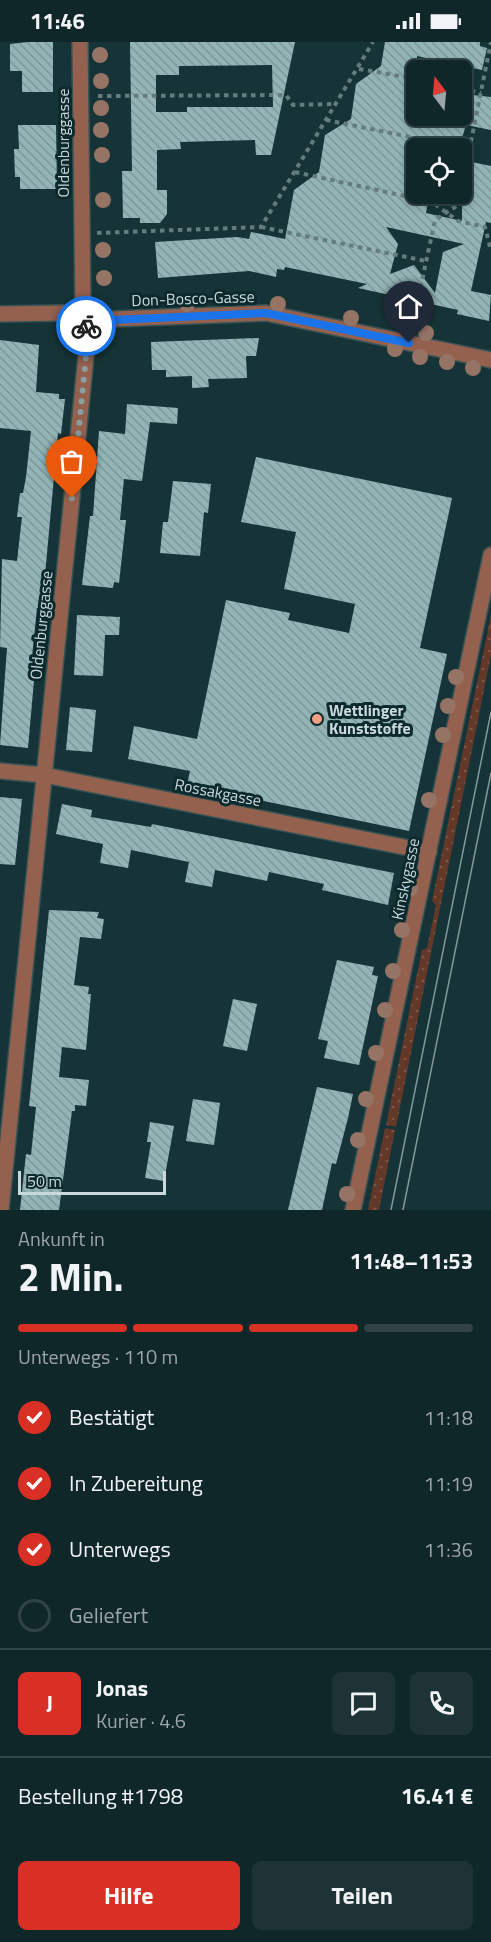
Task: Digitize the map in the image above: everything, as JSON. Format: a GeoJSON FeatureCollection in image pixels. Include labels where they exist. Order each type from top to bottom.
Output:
{"type":"FeatureCollection","features":[{"type":"Feature","properties":{"kind":"street","name":"Oldenburggasse"},"geometry":{"type":"LineString","coordinates":[[1,1210],[88,336],[83,315],[80,42]]}},
{"type":"Feature","properties":{"kind":"street","name":"Don-Bosco-Gasse"},"geometry":{"type":"LineString","coordinates":[[0,314],[83,315],[113,320],[266,313],[491,360]]}},
{"type":"Feature","properties":{"kind":"street","name":"Kinskygasse"},"geometry":{"type":"LineString","coordinates":[[353,1210],[491,555]]}},
{"type":"Feature","properties":{"kind":"street","name":"Rossakgasse"},"geometry":{"type":"LineString","coordinates":[[0,771],[44,775],[429,852]]}},
{"type":"Feature","properties":{"kind":"path"},"geometry":{"type":"LineString","coordinates":[[261,227],[373,42]]}},
{"type":"Feature","properties":{"kind":"path"},"geometry":{"type":"LineString","coordinates":[[472,138],[491,42]]}},
{"type":"Feature","properties":{"kind":"path"},"geometry":{"type":"LineString","coordinates":[[358,69],[406,77]]}},
{"type":"Feature","properties":{"kind":"path"},"geometry":{"type":"LineString","coordinates":[[472,91],[481,93]]}},
{"type":"Feature","properties":{"kind":"path"},"geometry":{"type":"LineString","coordinates":[[81,96],[286,95],[293,105],[335,104]]}},
{"type":"Feature","properties":{"kind":"path"},"geometry":{"type":"LineString","coordinates":[[326,120],[419,138]]}},
{"type":"Feature","properties":{"kind":"path"},"geometry":{"type":"LineString","coordinates":[[295,172],[432,202],[458,221],[485,227],[491,251]]}},
{"type":"Feature","properties":{"kind":"path"},"geometry":{"type":"LineString","coordinates":[[413,323],[435,220],[458,204]]}},
{"type":"Feature","properties":{"kind":"path"},"geometry":{"type":"LineString","coordinates":[[81,234],[261,227],[426,261]]}},
{"type":"Feature","properties":{"kind":"shaded area"},"geometry":{"type":"Polygon","coordinates":[[[491,615],[491,655],[396,1127],[386,1125],[422,950],[427,948],[436,905],[432,901],[491,615]]]}},
{"type":"Feature","properties":{"kind":"shaded area"},"geometry":{"type":"Polygon","coordinates":[[[385,1128],[395,1130],[379,1210],[368,1210],[385,1128]]]}},
{"type":"Feature","properties":{"kind":"building"},"geometry":{"type":"Polygon","coordinates":[[[53,42],[53,92],[22,92],[22,71],[10,71],[10,44],[53,42]]]}},
{"type":"Feature","properties":{"kind":"building"},"geometry":{"type":"Polygon","coordinates":[[[130,42],[295,42],[271,155],[256,155],[255,140],[180,142],[181,149],[157,150],[157,190],[167,190],[167,214],[160,223],[140,223],[140,218],[123,218],[122,171],[132,171],[130,42]],[[272,65],[179,66],[179,75],[156,75],[156,112],[187,112],[187,107],[273,107],[272,65]]]}},
{"type":"Feature","properties":{"kind":"building"},"geometry":{"type":"Polygon","coordinates":[[[385,42],[480,42],[480,46],[487,48],[482,70],[472,68],[472,60],[436,60],[417,56],[417,60],[406,60],[406,126],[466,126],[462,138],[406,138],[406,204],[428,204],[426,213],[462,221],[462,204],[472,204],[472,162],[491,166],[491,223],[486,222],[471,291],[491,295],[489,321],[457,314],[458,310],[358,288],[367,284],[285,267],[284,270],[277,269],[276,277],[249,271],[158,278],[155,242],[237,237],[249,239],[251,232],[285,239],[294,190],[319,172],[325,135],[351,119],[356,84],[381,66],[385,42]],[[386,227],[398,244],[390,274],[414,265],[435,293],[443,252],[464,244],[386,227]]]}},
{"type":"Feature","properties":{"kind":"building"},"geometry":{"type":"Polygon","coordinates":[[[472,95],[491,97],[491,130],[471,126],[472,95]]]}},
{"type":"Feature","properties":{"kind":"building"},"geometry":{"type":"Polygon","coordinates":[[[18,125],[56,125],[57,189],[20,189],[20,177],[15,177],[14,149],[19,149],[18,125]]]}},
{"type":"Feature","properties":{"kind":"building"},"geometry":{"type":"Polygon","coordinates":[[[259,338],[256,356],[246,356],[247,378],[208,379],[209,387],[192,388],[192,376],[166,377],[166,370],[152,370],[151,342],[259,338]]]}},
{"type":"Feature","properties":{"kind":"building"},"geometry":{"type":"Polygon","coordinates":[[[0,340],[39,345],[36,392],[59,394],[59,399],[65,399],[61,434],[58,433],[42,608],[37,608],[32,657],[36,658],[28,748],[0,745],[7,648],[0,647],[2,559],[17,561],[22,517],[17,517],[20,493],[23,493],[26,477],[31,431],[0,428],[0,340]]]}},
{"type":"Feature","properties":{"kind":"building"},"geometry":{"type":"Polygon","coordinates":[[[127,404],[178,408],[177,424],[150,422],[142,481],[124,479],[120,520],[126,520],[119,583],[114,582],[113,588],[82,585],[90,516],[93,516],[99,431],[125,434],[127,404]]]}},
{"type":"Feature","properties":{"kind":"building","name":"Wettlinger Kunststoffe"},"geometry":{"type":"Polygon","coordinates":[[[256,457],[452,498],[420,648],[447,654],[409,831],[187,785],[190,771],[128,759],[134,726],[197,739],[226,600],[290,613],[288,620],[349,633],[355,604],[284,589],[296,532],[241,522],[256,457]]]}},
{"type":"Feature","properties":{"kind":"building"},"geometry":{"type":"Polygon","coordinates":[[[173,481],[211,484],[208,513],[204,512],[200,556],[160,553],[163,522],[168,522],[173,481]]]}},
{"type":"Feature","properties":{"kind":"building"},"geometry":{"type":"Polygon","coordinates":[[[77,615],[120,617],[119,635],[105,635],[103,676],[74,675],[77,615]]]}},
{"type":"Feature","properties":{"kind":"building"},"geometry":{"type":"Polygon","coordinates":[[[70,707],[96,710],[92,752],[66,750],[70,707]]]}},
{"type":"Feature","properties":{"kind":"building"},"geometry":{"type":"Polygon","coordinates":[[[0,797],[22,799],[15,865],[0,864],[0,797]]]}},
{"type":"Feature","properties":{"kind":"building"},"geometry":{"type":"Polygon","coordinates":[[[62,804],[92,810],[91,817],[151,827],[152,824],[394,873],[388,905],[322,890],[324,884],[269,872],[267,881],[215,870],[212,887],[185,882],[189,862],[131,850],[128,868],[100,863],[103,844],[56,834],[62,804]]]}},
{"type":"Feature","properties":{"kind":"building"},"geometry":{"type":"Polygon","coordinates":[[[49,910],[99,912],[97,918],[104,919],[101,939],[80,937],[74,985],[89,987],[88,994],[91,994],[86,1050],[62,1047],[59,1077],[89,1080],[86,1106],[75,1105],[75,1111],[72,1111],[59,1210],[20,1210],[26,1154],[31,1155],[36,1107],[29,1106],[49,910]]]}},
{"type":"Feature","properties":{"kind":"building"},"geometry":{"type":"Polygon","coordinates":[[[337,960],[374,967],[372,975],[378,976],[359,1065],[324,1058],[328,1041],[318,1039],[337,960]]]}},
{"type":"Feature","properties":{"kind":"building"},"geometry":{"type":"Polygon","coordinates":[[[233,999],[257,1004],[247,1051],[223,1046],[233,999]]]}},
{"type":"Feature","properties":{"kind":"building"},"geometry":{"type":"Polygon","coordinates":[[[317,1087],[353,1094],[348,1118],[336,1164],[332,1163],[322,1210],[288,1210],[317,1087]]]}},
{"type":"Feature","properties":{"kind":"building"},"geometry":{"type":"Polygon","coordinates":[[[193,1099],[220,1103],[214,1145],[186,1141],[193,1099]]]}},
{"type":"Feature","properties":{"kind":"building"},"geometry":{"type":"Polygon","coordinates":[[[150,1122],[174,1126],[164,1181],[145,1178],[151,1142],[147,1142],[150,1122]]]}},
{"type":"Feature","properties":{"kind":"tram line"},"geometry":{"type":"LineString","coordinates":[[391,1210],[491,712]]}},
{"type":"Feature","properties":{"kind":"tram line"},"geometry":{"type":"LineString","coordinates":[[403,1210],[491,773]]}},
{"type":"Feature","properties":{"kind":"way so far"},"geometry":{"type":"LineString","coordinates":[[72,498],[88,336],[86,326]]}},
{"type":"Feature","properties":{"kind":"place","name":"Wettlinger Kunststoffe"},"geometry":{"type":"Point","coordinates":[317,719]}},
{"type":"Feature","properties":{"kind":"route"},"geometry":{"type":"LineString","coordinates":[[86,326],[83,315],[113,320],[266,313],[409,343]]}}]}
